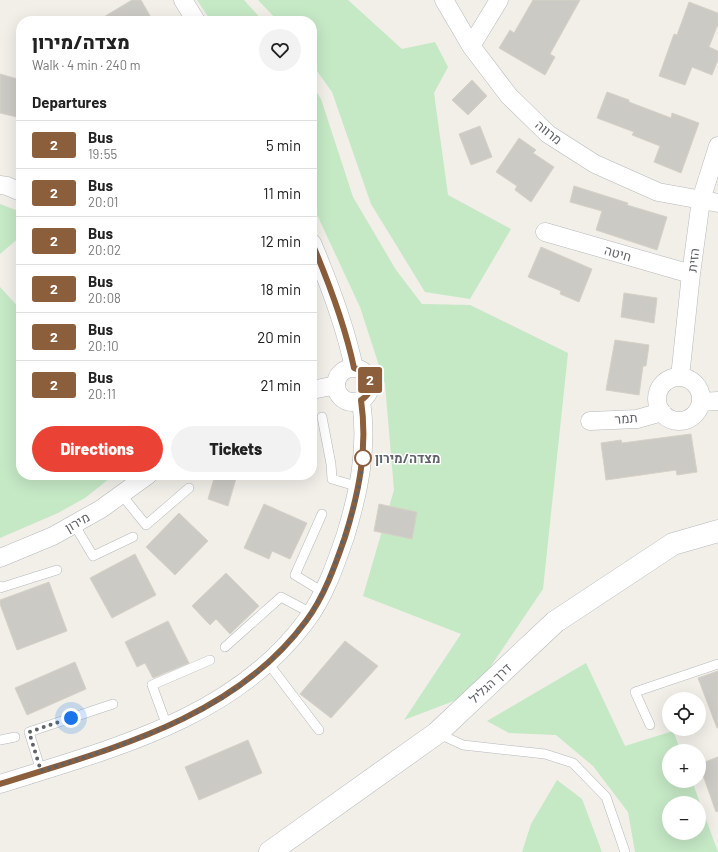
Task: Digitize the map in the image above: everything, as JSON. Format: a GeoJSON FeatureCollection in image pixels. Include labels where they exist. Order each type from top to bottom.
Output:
{"type":"FeatureCollection","features":[{"type":"Feature","properties":{"kind":"street"},"geometry":{"type":"LineString","coordinates":[[183,0],[193,16]]}},
{"type":"Feature","properties":{"kind":"street","name":"מרווה"},"geometry":{"type":"LineString","coordinates":[[444,0],[471,46],[510,96],[548,134],[595,164],[658,192],[710,201]]}},
{"type":"Feature","properties":{"kind":"street"},"geometry":{"type":"LineString","coordinates":[[471,46],[498,0]]}},
{"type":"Feature","properties":{"kind":"street","name":"הזית"},"geometry":{"type":"LineString","coordinates":[[680,377],[691,274],[710,201],[718,146]]}},
{"type":"Feature","properties":{"kind":"street"},"geometry":{"type":"LineString","coordinates":[[0,185],[16,190]]}},
{"type":"Feature","properties":{"kind":"street","name":"חיטה"},"geometry":{"type":"LineString","coordinates":[[545,232],[691,274]]}},
{"type":"Feature","properties":{"kind":"street"},"geometry":{"type":"LineString","coordinates":[[317,255],[344,328],[354,368]]}},
{"type":"Feature","properties":{"kind":"street"},"geometry":{"type":"LineString","coordinates":[[354,368],[364,371],[370,379],[371,384],[368,394],[361,400],[352,402],[342,398],[336,385],[337,379],[344,370],[354,368]]}},
{"type":"Feature","properties":{"kind":"street"},"geometry":{"type":"LineString","coordinates":[[680,377],[686,378],[696,385],[709,402],[692,416],[682,421],[671,419],[662,412],[658,405],[658,396],[660,389],[665,382],[672,378],[680,377]]}},
{"type":"Feature","properties":{"kind":"street"},"geometry":{"type":"LineString","coordinates":[[317,389],[336,385]]}},
{"type":"Feature","properties":{"kind":"street"},"geometry":{"type":"LineString","coordinates":[[0,784],[106,750],[167,726],[219,700],[252,678],[281,651],[311,613],[327,584],[341,548],[359,487],[363,461],[364,435],[361,400]]}},
{"type":"Feature","properties":{"kind":"street","name":"תמר"},"geometry":{"type":"LineString","coordinates":[[590,421],[637,419],[662,412]]}},
{"type":"Feature","properties":{"kind":"street","name":"מירון"},"geometry":{"type":"LineString","coordinates":[[0,558],[53,536],[101,509],[141,480]]}},
{"type":"Feature","properties":{"kind":"street","name":"דרך הגליל"},"geometry":{"type":"LineString","coordinates":[[270,852],[437,733],[555,622],[674,544],[718,531]]}},
{"type":"Feature","properties":{"kind":"lane"},"geometry":{"type":"LineString","coordinates":[[322,417],[331,464],[332,479],[359,487]]}},
{"type":"Feature","properties":{"kind":"lane"},"geometry":{"type":"LineString","coordinates":[[122,494],[146,524],[189,488]]}},
{"type":"Feature","properties":{"kind":"lane"},"geometry":{"type":"LineString","coordinates":[[322,514],[295,575],[322,592]]}},
{"type":"Feature","properties":{"kind":"lane"},"geometry":{"type":"LineString","coordinates":[[74,524],[93,556],[133,536]]}},
{"type":"Feature","properties":{"kind":"lane"},"geometry":{"type":"LineString","coordinates":[[0,586],[0,588],[57,570]]}},
{"type":"Feature","properties":{"kind":"lane"},"geometry":{"type":"LineString","coordinates":[[224,647],[281,597],[311,613]]}},
{"type":"Feature","properties":{"kind":"lane"},"geometry":{"type":"LineString","coordinates":[[167,726],[152,685],[210,660]]}},
{"type":"Feature","properties":{"kind":"lane"},"geometry":{"type":"LineString","coordinates":[[268,663],[320,730]]}},
{"type":"Feature","properties":{"kind":"lane"},"geometry":{"type":"LineString","coordinates":[[650,724],[635,692],[718,664]]}},
{"type":"Feature","properties":{"kind":"lane"},"geometry":{"type":"LineString","coordinates":[[41,771],[29,732],[113,704]]}},
{"type":"Feature","properties":{"kind":"lane"},"geometry":{"type":"LineString","coordinates":[[437,733],[463,745],[545,754],[573,763],[606,797],[625,852]]}},
{"type":"Feature","properties":{"kind":"lane"},"geometry":{"type":"LineString","coordinates":[[0,740],[15,737]]}},
{"type":"Feature","properties":{"kind":"green space"},"geometry":{"type":"Polygon","coordinates":[[[197,0],[244,0],[258,16],[208,16],[197,0]]]}},
{"type":"Feature","properties":{"kind":"green space"},"geometry":{"type":"Polygon","coordinates":[[[258,0],[348,0],[402,49],[435,42],[448,67],[434,93],[448,195],[511,229],[470,299],[425,292],[371,204],[332,92],[317,71],[317,16],[273,16],[258,0]]]}},
{"type":"Feature","properties":{"kind":"green space"},"geometry":{"type":"Polygon","coordinates":[[[317,93],[321,99],[353,197],[396,270],[422,304],[470,305],[568,353],[543,589],[472,694],[404,720],[461,634],[363,596],[394,490],[385,384],[360,307],[317,215],[317,93]]]}},
{"type":"Feature","properties":{"kind":"green space"},"geometry":{"type":"Polygon","coordinates":[[[0,204],[16,210],[16,240],[0,254],[0,204]]]}},
{"type":"Feature","properties":{"kind":"green space"},"geometry":{"type":"Polygon","coordinates":[[[0,287],[16,305],[16,480],[108,480],[85,498],[58,513],[0,538],[0,287]]]}},
{"type":"Feature","properties":{"kind":"green space"},"geometry":{"type":"Polygon","coordinates":[[[586,663],[625,746],[662,734],[662,736],[675,736],[678,744],[662,744],[662,788],[695,788],[697,796],[662,796],[662,840],[706,840],[706,819],[718,852],[635,852],[628,812],[593,766],[556,735],[509,733],[487,721],[586,663]]]}},
{"type":"Feature","properties":{"kind":"green space"},"geometry":{"type":"Polygon","coordinates":[[[557,780],[582,799],[602,852],[522,852],[531,824],[557,780]]]}},
{"type":"Feature","properties":{"kind":"building"},"geometry":{"type":"Polygon","coordinates":[[[132,0],[141,0],[150,16],[105,16],[132,0]]]}},
{"type":"Feature","properties":{"kind":"building"},"geometry":{"type":"Polygon","coordinates":[[[533,0],[580,0],[550,54],[555,57],[545,75],[499,48],[510,30],[514,33],[533,0]]]}},
{"type":"Feature","properties":{"kind":"building"},"geometry":{"type":"Polygon","coordinates":[[[689,2],[718,13],[718,24],[709,47],[718,51],[718,60],[712,75],[692,67],[685,85],[659,76],[674,34],[677,35],[689,2]]]}},
{"type":"Feature","properties":{"kind":"building"},"geometry":{"type":"Polygon","coordinates":[[[0,74],[16,79],[16,117],[0,113],[0,74]]]}},
{"type":"Feature","properties":{"kind":"building"},"geometry":{"type":"Polygon","coordinates":[[[472,80],[487,96],[468,115],[452,100],[472,80]]]}},
{"type":"Feature","properties":{"kind":"building"},"geometry":{"type":"Polygon","coordinates":[[[607,92],[671,118],[672,113],[699,123],[681,173],[654,162],[660,146],[632,135],[634,132],[597,118],[607,92]]]}},
{"type":"Feature","properties":{"kind":"building"},"geometry":{"type":"Polygon","coordinates":[[[480,126],[492,157],[471,165],[459,134],[480,126]]]}},
{"type":"Feature","properties":{"kind":"building"},"geometry":{"type":"Polygon","coordinates":[[[519,138],[536,150],[533,153],[554,167],[531,202],[515,190],[517,186],[496,172],[519,138]]]}},
{"type":"Feature","properties":{"kind":"building"},"geometry":{"type":"Polygon","coordinates":[[[574,186],[628,203],[627,205],[667,217],[657,250],[596,230],[602,211],[570,202],[574,186]]]}},
{"type":"Feature","properties":{"kind":"building"},"geometry":{"type":"Polygon","coordinates":[[[541,247],[592,269],[579,302],[560,294],[561,291],[528,277],[541,247]]]}},
{"type":"Feature","properties":{"kind":"building"},"geometry":{"type":"Polygon","coordinates":[[[624,293],[657,298],[654,323],[621,317],[624,293]]]}},
{"type":"Feature","properties":{"kind":"building"},"geometry":{"type":"Polygon","coordinates":[[[615,340],[649,345],[646,366],[643,366],[639,395],[606,390],[615,340]]]}},
{"type":"Feature","properties":{"kind":"building"},"geometry":{"type":"Polygon","coordinates":[[[691,434],[697,472],[677,475],[676,470],[606,480],[601,443],[621,440],[622,443],[691,434]]]}},
{"type":"Feature","properties":{"kind":"building"},"geometry":{"type":"Polygon","coordinates":[[[214,480],[236,480],[228,506],[208,499],[214,480]]]}},
{"type":"Feature","properties":{"kind":"building"},"geometry":{"type":"Polygon","coordinates":[[[264,504],[307,523],[290,559],[272,551],[269,559],[244,548],[264,504]]]}},
{"type":"Feature","properties":{"kind":"building"},"geometry":{"type":"Polygon","coordinates":[[[379,504],[417,512],[412,539],[374,531],[379,504]]]}},
{"type":"Feature","properties":{"kind":"building"},"geometry":{"type":"Polygon","coordinates":[[[179,513],[208,541],[175,575],[146,547],[179,513]]]}},
{"type":"Feature","properties":{"kind":"building"},"geometry":{"type":"Polygon","coordinates":[[[135,554],[156,595],[112,618],[90,578],[135,554]]]}},
{"type":"Feature","properties":{"kind":"building"},"geometry":{"type":"Polygon","coordinates":[[[226,573],[259,606],[230,634],[216,619],[210,625],[192,606],[226,573]]]}},
{"type":"Feature","properties":{"kind":"building"},"geometry":{"type":"Polygon","coordinates":[[[49,582],[67,631],[17,650],[0,604],[0,600],[49,582]]]}},
{"type":"Feature","properties":{"kind":"building"},"geometry":{"type":"Polygon","coordinates":[[[168,621],[189,663],[153,678],[145,663],[137,667],[125,642],[168,621]]]}},
{"type":"Feature","properties":{"kind":"building"},"geometry":{"type":"Polygon","coordinates":[[[345,641],[378,666],[331,718],[300,694],[345,641]]]}},
{"type":"Feature","properties":{"kind":"building"},"geometry":{"type":"Polygon","coordinates":[[[75,662],[86,689],[27,715],[15,688],[75,662]]]}},
{"type":"Feature","properties":{"kind":"building"},"geometry":{"type":"Polygon","coordinates":[[[718,671],[718,728],[706,699],[706,692],[703,692],[698,678],[718,671]]]}},
{"type":"Feature","properties":{"kind":"building"},"geometry":{"type":"Polygon","coordinates":[[[248,740],[262,773],[199,800],[185,767],[248,740]]]}},
{"type":"Feature","properties":{"kind":"building"},"geometry":{"type":"Polygon","coordinates":[[[718,757],[718,811],[716,812],[706,784],[706,761],[718,757]]]}},
{"type":"Feature","properties":{"kind":"bus line","name":"2"},"geometry":{"type":"LineString","coordinates":[[0,784],[145,736],[183,719],[219,700],[252,678],[281,651],[306,620],[327,584],[341,548],[359,487],[363,461],[364,435],[361,400],[366,398],[371,384],[368,375],[364,371],[354,368],[344,328],[317,255]]}},
{"type":"Feature","properties":{"kind":"place","name":"מצדה/מירון"},"geometry":{"type":"Point","coordinates":[363,458]}},
{"type":"Feature","properties":{"kind":"route"},"geometry":{"type":"LineString","coordinates":[[71,718],[29,732],[41,771],[145,736],[183,719],[219,700],[252,678],[281,651],[306,620],[327,584],[341,548],[351,516],[359,487],[363,458]]}}]}
